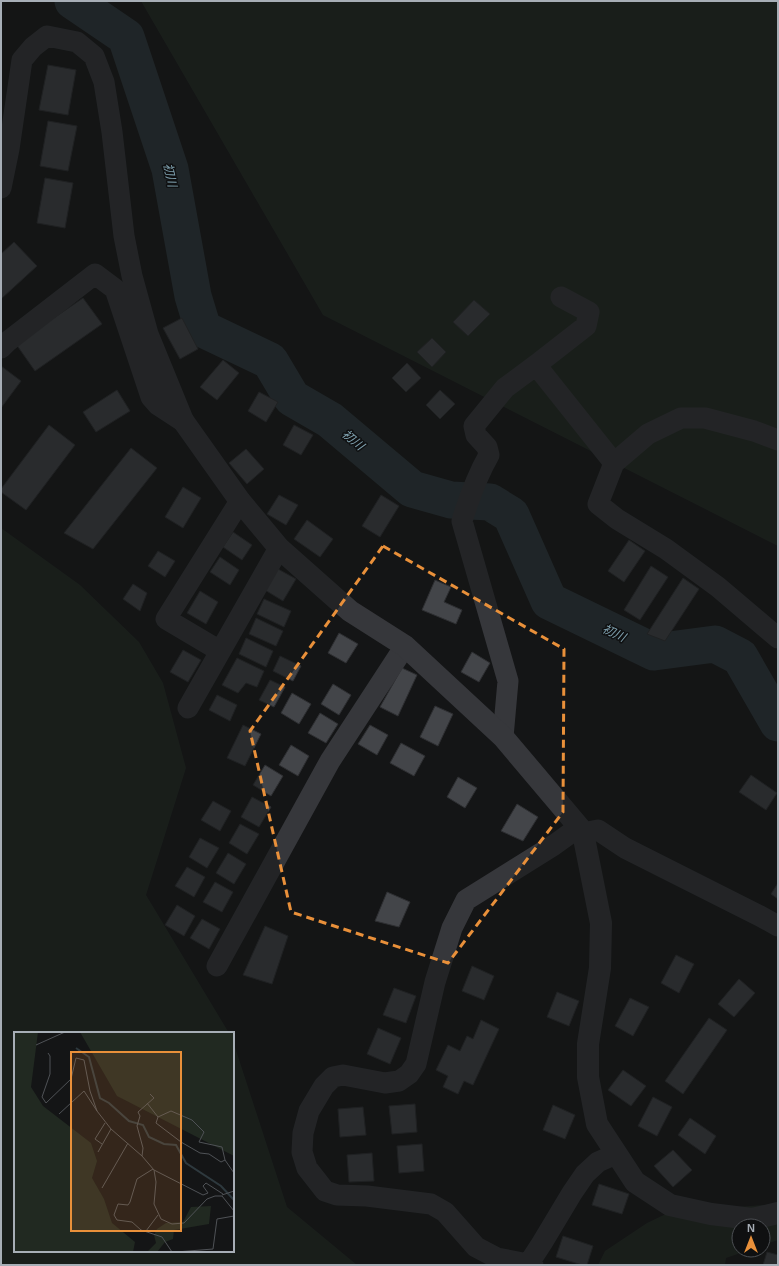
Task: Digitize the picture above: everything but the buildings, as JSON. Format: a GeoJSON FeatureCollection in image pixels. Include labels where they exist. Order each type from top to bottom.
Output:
{"type":"FeatureCollection","features":[{"type":"Feature","properties":{"kind":"street"},"geometry":{"type":"LineString","coordinates":[[1,188],[9,149],[22,60],[33,47],[47,36],[77,42],[94,56],[104,82],[112,132],[124,236],[132,276],[148,334],[184,422],[240,501],[279,548],[350,611],[405,646],[503,737],[581,830],[601,923],[600,968],[588,1044],[588,1077],[597,1124],[636,1182],[670,1204],[711,1214],[752,1219],[778,1213]]}},
{"type":"Feature","properties":{"kind":"street"},"geometry":{"type":"LineString","coordinates":[[1,348],[95,274],[115,289],[151,397],[158,406],[184,422]]}},
{"type":"Feature","properties":{"kind":"street"},"geometry":{"type":"LineString","coordinates":[[503,737],[508,681],[462,521],[480,471],[489,455],[487,447],[476,435],[474,426],[505,388],[586,326],[589,312],[561,297]]}},
{"type":"Feature","properties":{"kind":"street"},"geometry":{"type":"LineString","coordinates":[[536,365],[614,463]]}},
{"type":"Feature","properties":{"kind":"street"},"geometry":{"type":"LineString","coordinates":[[778,440],[754,431],[706,418],[681,418],[648,434],[614,463],[598,504],[617,518],[666,548],[712,582],[778,638]]}},
{"type":"Feature","properties":{"kind":"street"},"geometry":{"type":"LineString","coordinates":[[220,651],[166,619],[240,501]]}},
{"type":"Feature","properties":{"kind":"street"},"geometry":{"type":"LineString","coordinates":[[188,708],[279,548]]}},
{"type":"Feature","properties":{"kind":"street"},"geometry":{"type":"LineString","coordinates":[[217,966],[330,761],[405,646]]}},
{"type":"Feature","properties":{"kind":"street"},"geometry":{"type":"LineString","coordinates":[[616,1154],[598,1162],[585,1174],[542,1243],[531,1264],[497,1258],[476,1247],[444,1212],[431,1204],[367,1196],[337,1195],[325,1191],[307,1168],[302,1152],[303,1133],[309,1112],[324,1086],[334,1077],[343,1075],[385,1083],[399,1081],[409,1074],[416,1064],[435,982],[452,928],[466,900],[554,845],[581,830],[598,830],[625,848],[778,926]]}},
{"type":"Feature","properties":{"kind":"highlighted area"},"geometry":{"type":"Polygon","coordinates":[[[383,546],[564,649],[563,812],[448,963],[291,912],[250,731],[383,546]]]}},
{"type":"Feature","properties":{"kind":"shaded area"},"geometry":{"type":"Polygon","coordinates":[[[141,1],[778,1],[778,546],[323,315],[141,1]]]}},
{"type":"Feature","properties":{"kind":"shaded area"},"geometry":{"type":"Polygon","coordinates":[[[1,528],[80,585],[139,642],[163,683],[186,768],[146,895],[228,1032],[14,1032],[14,1252],[234,1252],[234,1044],[287,1207],[357,1265],[1,1265],[1,528]]]}},
{"type":"Feature","properties":{"kind":"shaded area"},"geometry":{"type":"Polygon","coordinates":[[[778,1204],[778,1240],[771,1242],[771,1218],[731,1218],[731,1256],[726,1258],[725,1265],[598,1265],[605,1251],[647,1223],[670,1212],[778,1204]]]}},
{"type":"Feature","properties":{"kind":"waterway","name":"初川"},"geometry":{"type":"LineString","coordinates":[[73,1],[126,37],[170,169],[193,296],[203,329],[270,361],[292,398],[330,420],[412,489],[451,500],[490,502],[511,515],[549,601],[654,652],[715,644],[740,657],[778,723]]}}]}
